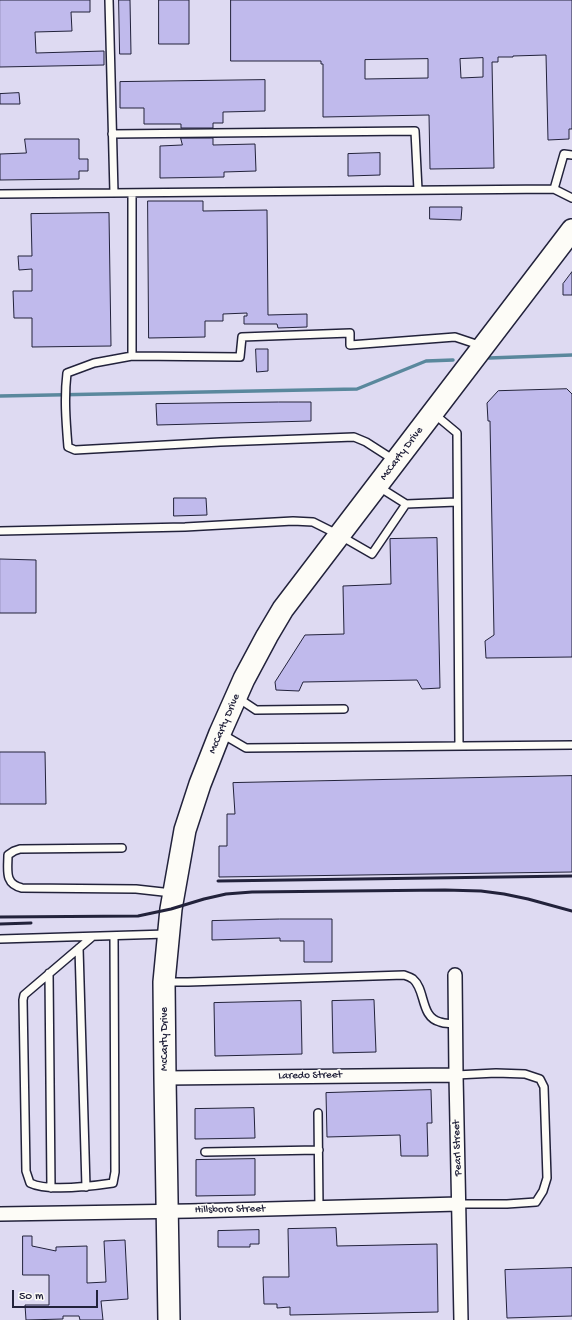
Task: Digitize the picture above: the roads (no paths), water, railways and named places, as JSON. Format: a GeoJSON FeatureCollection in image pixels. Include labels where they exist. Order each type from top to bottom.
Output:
{"type":"FeatureCollection","features":[{"type":"Feature","properties":{"kind":"main road","name":"McCarty Drive"},"geometry":{"type":"LineString","coordinates":[[169,1320],[164,982],[174,894],[185,830],[200,784],[220,733],[244,679],[283,610],[572,230]]}},
{"type":"Feature","properties":{"kind":"street","name":"Pearl Street"},"geometry":{"type":"LineString","coordinates":[[455,975],[461,1320]]}},
{"type":"Feature","properties":{"kind":"street","name":"Laredo Street"},"geometry":{"type":"LineString","coordinates":[[165,1078],[456,1075]]}},
{"type":"Feature","properties":{"kind":"street","name":"Hillsboro Street"},"geometry":{"type":"LineString","coordinates":[[0,1214],[167,1212],[459,1204]]}},
{"type":"Feature","properties":{"kind":"lane"},"geometry":{"type":"LineString","coordinates":[[109,0],[114,193]]}},
{"type":"Feature","properties":{"kind":"lane"},"geometry":{"type":"LineString","coordinates":[[112,134],[415,131],[418,190]]}},
{"type":"Feature","properties":{"kind":"lane"},"geometry":{"type":"LineString","coordinates":[[554,189],[564,154],[572,155]]}},
{"type":"Feature","properties":{"kind":"lane"},"geometry":{"type":"LineString","coordinates":[[0,194],[554,189],[572,198]]}},
{"type":"Feature","properties":{"kind":"lane"},"geometry":{"type":"LineString","coordinates":[[132,193],[132,356]]}},
{"type":"Feature","properties":{"kind":"lane"},"geometry":{"type":"LineString","coordinates":[[396,462],[366,442],[354,437],[220,442],[75,450],[68,447],[65,402],[67,373],[94,363],[132,356],[240,357],[242,337],[350,333],[350,345],[455,338],[484,346]]}},
{"type":"Feature","properties":{"kind":"lane"},"geometry":{"type":"LineString","coordinates":[[433,413],[457,433],[459,746]]}},
{"type":"Feature","properties":{"kind":"lane"},"geometry":{"type":"LineString","coordinates":[[377,486],[406,504],[457,502]]}},
{"type":"Feature","properties":{"kind":"lane"},"geometry":{"type":"LineString","coordinates":[[0,531],[185,527],[293,521],[313,522],[372,554],[406,504]]}},
{"type":"Feature","properties":{"kind":"lane"},"geometry":{"type":"LineString","coordinates":[[236,697],[256,710],[344,709]]}},
{"type":"Feature","properties":{"kind":"lane"},"geometry":{"type":"LineString","coordinates":[[220,733],[246,748],[572,745]]}},
{"type":"Feature","properties":{"kind":"lane"},"geometry":{"type":"LineString","coordinates":[[122,848],[20,849],[8,855],[8,876],[14,886],[22,888],[136,890],[174,894]]}},
{"type":"Feature","properties":{"kind":"lane"},"geometry":{"type":"LineString","coordinates":[[0,939],[169,934]]}},
{"type":"Feature","properties":{"kind":"lane"},"geometry":{"type":"LineString","coordinates":[[92,936],[24,995],[26,1171],[30,1183],[37,1187],[86,1187],[113,1183],[115,1172],[114,936]]}},
{"type":"Feature","properties":{"kind":"lane"},"geometry":{"type":"LineString","coordinates":[[79,948],[86,1187]]}},
{"type":"Feature","properties":{"kind":"lane"},"geometry":{"type":"LineString","coordinates":[[49,973],[51,1188]]}},
{"type":"Feature","properties":{"kind":"lane"},"geometry":{"type":"LineString","coordinates":[[164,982],[404,975],[412,978],[418,985],[424,1004],[431,1017],[439,1022],[455,1024]]}},
{"type":"Feature","properties":{"kind":"lane"},"geometry":{"type":"LineString","coordinates":[[456,1075],[496,1073],[525,1074],[540,1079],[544,1087],[547,1178],[543,1190],[536,1202],[507,1204],[459,1204]]}},
{"type":"Feature","properties":{"kind":"lane"},"geometry":{"type":"LineString","coordinates":[[318,1114],[319,1208]]}},
{"type":"Feature","properties":{"kind":"lane"},"geometry":{"type":"LineString","coordinates":[[205,1152],[319,1150]]}},
{"type":"Feature","properties":{"kind":"waterway"},"geometry":{"type":"LineString","coordinates":[[489,358],[572,355]]}},
{"type":"Feature","properties":{"kind":"waterway"},"geometry":{"type":"LineString","coordinates":[[0,396],[357,389],[426,361],[453,360]]}},
{"type":"Feature","properties":{"kind":"railway"},"geometry":{"type":"LineString","coordinates":[[218,881],[572,876]]}},
{"type":"Feature","properties":{"kind":"railway"},"geometry":{"type":"LineString","coordinates":[[0,917],[138,916],[171,909],[226,894],[252,892],[481,891],[528,899],[572,911]]}},
{"type":"Feature","properties":{"kind":"railway"},"geometry":{"type":"LineString","coordinates":[[0,924],[31,923]]}}]}
